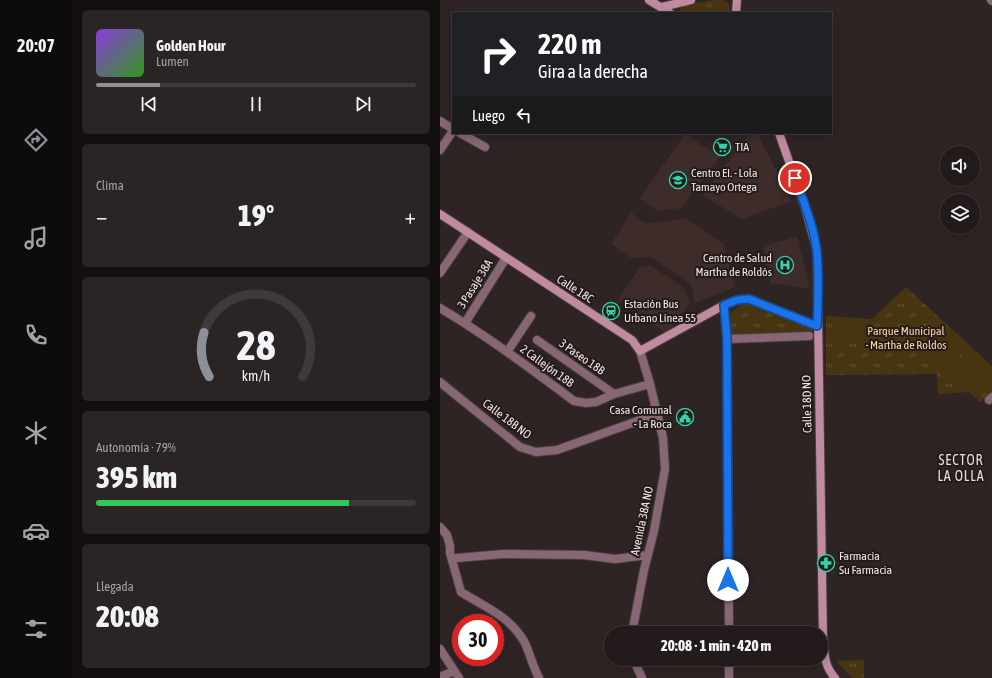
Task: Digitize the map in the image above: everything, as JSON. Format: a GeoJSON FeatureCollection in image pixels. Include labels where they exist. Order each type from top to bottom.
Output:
{"type":"FeatureCollection","features":[{"type":"Feature","properties":{"kind":"street"},"geometry":{"type":"LineString","coordinates":[[649,0],[669,12]]}},
{"type":"Feature","properties":{"kind":"street"},"geometry":{"type":"LineString","coordinates":[[662,7],[691,0]]}},
{"type":"Feature","properties":{"kind":"street"},"geometry":{"type":"LineString","coordinates":[[736,12],[737,0]]}},
{"type":"Feature","properties":{"kind":"street"},"geometry":{"type":"LineString","coordinates":[[440,121],[452,129]]}},
{"type":"Feature","properties":{"kind":"street"},"geometry":{"type":"LineString","coordinates":[[440,150],[452,132]]}},
{"type":"Feature","properties":{"kind":"street"},"geometry":{"type":"LineString","coordinates":[[462,134],[485,147]]}},
{"type":"Feature","properties":{"kind":"street","name":"Calle 18D NO"},"geometry":{"type":"LineString","coordinates":[[780,134],[806,207],[817,251],[823,636],[828,669],[835,678]]}},
{"type":"Feature","properties":{"kind":"street","name":"Calle 18C"},"geometry":{"type":"LineString","coordinates":[[440,214],[632,340],[640,351],[657,414]]}},
{"type":"Feature","properties":{"kind":"street"},"geometry":{"type":"LineString","coordinates":[[440,273],[468,232]]}},
{"type":"Feature","properties":{"kind":"street","name":"3 Pasaje 38A"},"geometry":{"type":"LineString","coordinates":[[465,323],[506,258]]}},
{"type":"Feature","properties":{"kind":"street"},"geometry":{"type":"LineString","coordinates":[[640,351],[724,305],[737,300],[749,299],[817,326]]}},
{"type":"Feature","properties":{"kind":"street"},"geometry":{"type":"LineString","coordinates":[[724,305],[727,339],[729,626]]}},
{"type":"Feature","properties":{"kind":"street","name":"2 Callejón 18B"},"geometry":{"type":"LineString","coordinates":[[440,308],[507,352],[574,401],[586,403],[596,402],[614,394],[650,384]]}},
{"type":"Feature","properties":{"kind":"street"},"geometry":{"type":"LineString","coordinates":[[507,352],[531,316]]}},
{"type":"Feature","properties":{"kind":"street"},"geometry":{"type":"LineString","coordinates":[[727,339],[808,336]]}},
{"type":"Feature","properties":{"kind":"street","name":"3 Paseo 18B"},"geometry":{"type":"LineString","coordinates":[[537,340],[614,394]]}},
{"type":"Feature","properties":{"kind":"street","name":"Calle 18B NO"},"geometry":{"type":"LineString","coordinates":[[440,382],[520,447],[536,452],[557,450],[657,414]]}},
{"type":"Feature","properties":{"kind":"street","name":"Avenida 38A NO"},"geometry":{"type":"LineString","coordinates":[[633,626],[654,531],[665,469],[663,438],[657,414]]}},
{"type":"Feature","properties":{"kind":"street"},"geometry":{"type":"LineString","coordinates":[[440,527],[447,535],[450,553],[461,592],[510,622],[525,644],[538,678]]}},
{"type":"Feature","properties":{"kind":"street"},"geometry":{"type":"LineString","coordinates":[[457,558],[503,554],[584,555],[615,559],[648,555]]}},
{"type":"Feature","properties":{"kind":"street"},"geometry":{"type":"LineString","coordinates":[[440,649],[456,674],[440,677]]}},
{"type":"Feature","properties":{"kind":"street"},"geometry":{"type":"LineString","coordinates":[[636,666],[642,678]]}},
{"type":"Feature","properties":{"kind":"street"},"geometry":{"type":"LineString","coordinates":[[729,666],[729,678]]}},
{"type":"Feature","properties":{"kind":"shaded area","name":"Centro EI. - Lola Tamayo Ortega"},"geometry":{"type":"Polygon","coordinates":[[[685,134],[720,157],[681,208],[657,211],[640,198],[685,134]]]}},
{"type":"Feature","properties":{"kind":"shaded area"},"geometry":{"type":"Polygon","coordinates":[[[749,134],[758,134],[792,201],[741,219],[703,195],[749,134]]]}},
{"type":"Feature","properties":{"kind":"shaded area"},"geometry":{"type":"Polygon","coordinates":[[[631,213],[647,224],[686,218],[724,244],[735,287],[695,303],[691,284],[651,257],[631,258],[611,244],[631,213]]]}},
{"type":"Feature","properties":{"kind":"shaded area","name":"Centro de Salud Martha de Roldós"},"geometry":{"type":"Polygon","coordinates":[[[797,237],[810,289],[770,283],[763,246],[797,237]]]}},
{"type":"Feature","properties":{"kind":"shaded area"},"geometry":{"type":"Polygon","coordinates":[[[650,265],[684,288],[690,304],[666,333],[618,299],[640,268],[650,265]]]}},
{"type":"Feature","properties":{"kind":"green space"},"geometry":{"type":"Polygon","coordinates":[[[723,0],[729,4],[730,12],[680,12],[681,5],[723,0]]]}},
{"type":"Feature","properties":{"kind":"green space","name":"Parque Municipal - Martha de Roldos"},"geometry":{"type":"Polygon","coordinates":[[[906,287],[992,366],[992,392],[981,402],[969,392],[938,394],[937,374],[826,375],[826,316],[872,319],[906,287]]]}},
{"type":"Feature","properties":{"kind":"green space"},"geometry":{"type":"Polygon","coordinates":[[[746,301],[811,327],[812,335],[729,338],[729,315],[746,301]]]}},
{"type":"Feature","properties":{"kind":"green space"},"geometry":{"type":"Polygon","coordinates":[[[838,322],[875,326],[874,345],[836,341],[838,322]]]}},
{"type":"Feature","properties":{"kind":"green space"},"geometry":{"type":"Polygon","coordinates":[[[878,326],[915,329],[914,349],[876,344],[878,326]]]}},
{"type":"Feature","properties":{"kind":"green space"},"geometry":{"type":"Polygon","coordinates":[[[937,334],[963,352],[948,370],[923,353],[937,334]]]}},
{"type":"Feature","properties":{"kind":"green space"},"geometry":{"type":"Polygon","coordinates":[[[964,353],[991,372],[976,390],[951,373],[964,353]]]}},
{"type":"Feature","properties":{"kind":"green space"},"geometry":{"type":"Polygon","coordinates":[[[864,660],[864,678],[852,678],[836,661],[864,660]]]}},
{"type":"Feature","properties":{"kind":"place","name":"TIA"},"geometry":{"type":"Point","coordinates":[722,147]}},
{"type":"Feature","properties":{"kind":"place","name":"Centro EI. - Lola Tamayo Ortega"},"geometry":{"type":"Point","coordinates":[678,180]}},
{"type":"Feature","properties":{"kind":"place","name":"Centro de Salud Martha de Roldós"},"geometry":{"type":"Point","coordinates":[785,265]}},
{"type":"Feature","properties":{"kind":"place","name":"Estación Bus Urbano Línea 55"},"geometry":{"type":"Point","coordinates":[611,311]}},
{"type":"Feature","properties":{"kind":"place","name":"Casa Comunal - La Roca"},"geometry":{"type":"Point","coordinates":[685,417]}},
{"type":"Feature","properties":{"kind":"place","name":"Farmacia Su Farmacia"},"geometry":{"type":"Point","coordinates":[826,563]}},
{"type":"Feature","properties":{"kind":"district","name":"SECTOR LA OLLA"},"geometry":{"type":"Point","coordinates":[961,468]}},
{"type":"Feature","properties":{"kind":"route"},"geometry":{"type":"LineString","coordinates":[[728,580],[727,339],[724,305],[737,300],[749,299],[817,326],[817,251],[806,207],[795,178]]}}]}
